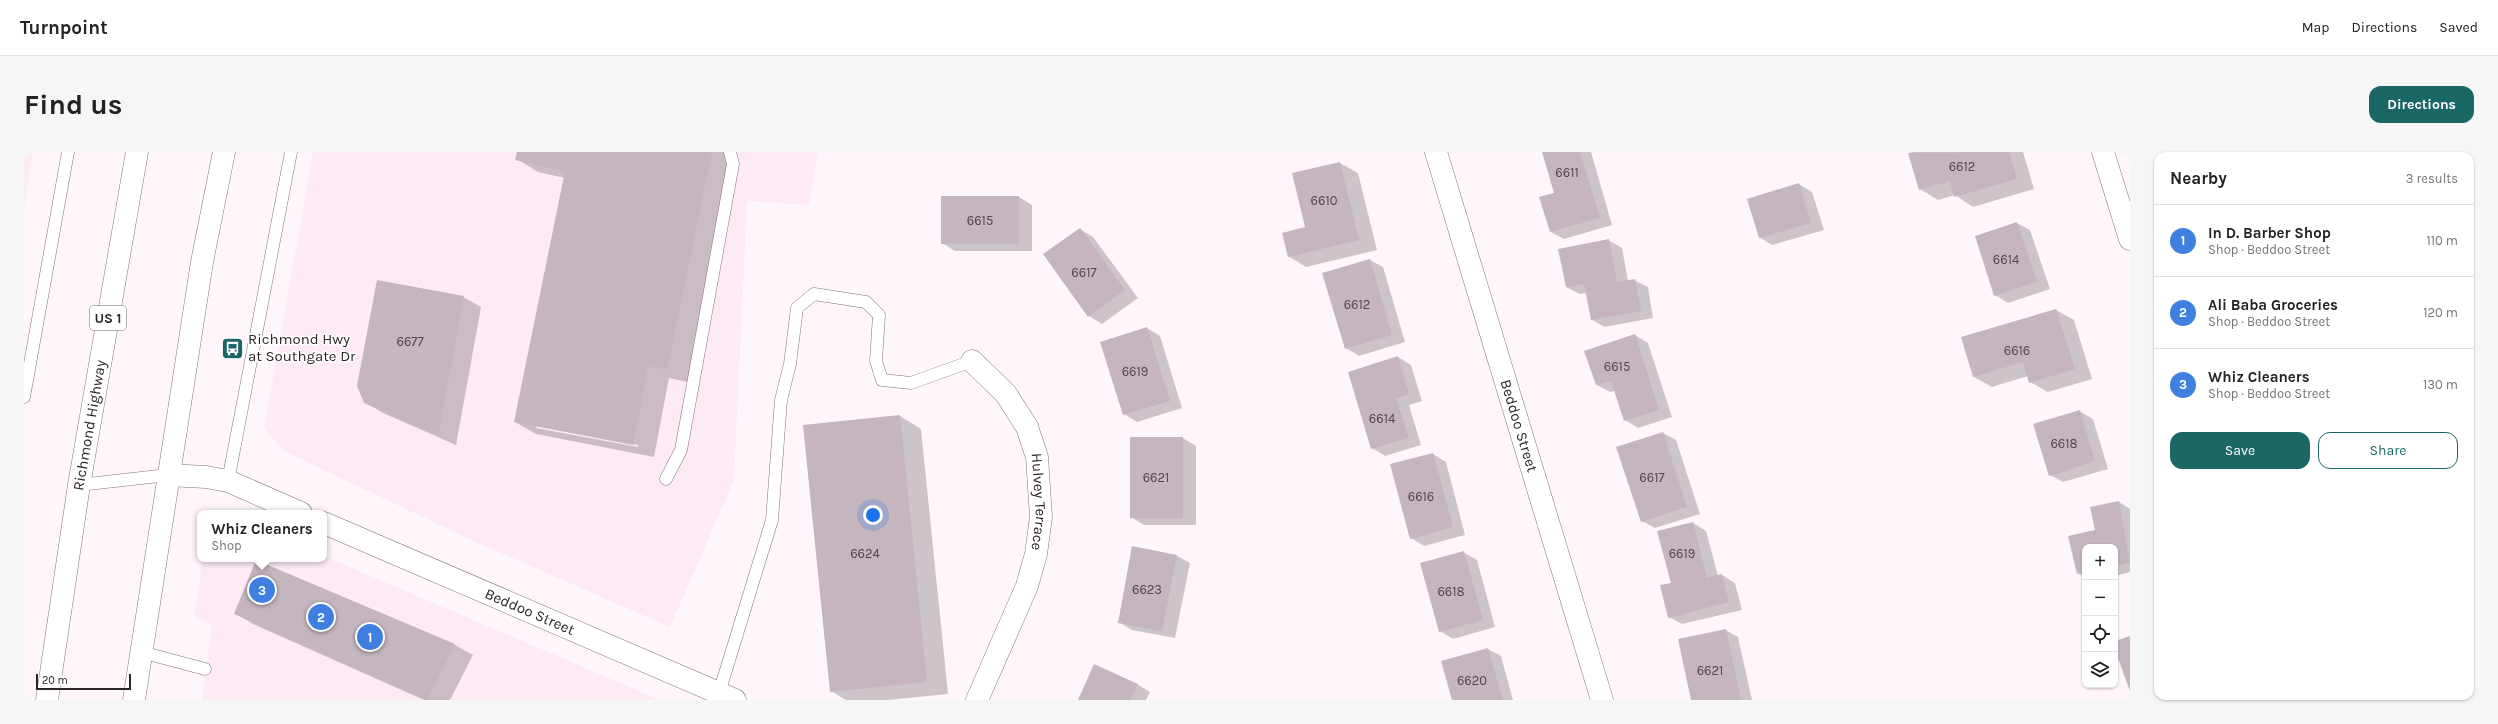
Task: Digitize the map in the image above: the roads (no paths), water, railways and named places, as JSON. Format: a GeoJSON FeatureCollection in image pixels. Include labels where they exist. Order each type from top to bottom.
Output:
{"type":"FeatureCollection","features":[{"type":"Feature","properties":{"kind":"main road","name":"Richmond Highway"},"geometry":{"type":"LineString","coordinates":[[47,700],[79,485],[137,152]]}},
{"type":"Feature","properties":{"kind":"main road"},"geometry":{"type":"LineString","coordinates":[[134,700],[202,262],[224,152]]}},
{"type":"Feature","properties":{"kind":"main road","name":"Beddoo Street"},"geometry":{"type":"LineString","coordinates":[[1436,152],[1602,700]]}},
{"type":"Feature","properties":{"kind":"main road"},"geometry":{"type":"LineString","coordinates":[[2103,152],[2130,239]]}},
{"type":"Feature","properties":{"kind":"main road","name":"Hulvey Terrace"},"geometry":{"type":"LineString","coordinates":[[972,360],[1006,394],[1027,427],[1037,457],[1041,517],[1036,554],[1027,586],[977,700]]}},
{"type":"Feature","properties":{"kind":"main road"},"geometry":{"type":"LineString","coordinates":[[168,474],[206,477],[228,481],[295,510]]}},
{"type":"Feature","properties":{"kind":"main road","name":"Beddoo Street"},"geometry":{"type":"LineString","coordinates":[[327,524],[727,696]]}},
{"type":"Feature","properties":{"kind":"lane"},"geometry":{"type":"LineString","coordinates":[[24,397],[68,152]]}},
{"type":"Feature","properties":{"kind":"lane"},"geometry":{"type":"LineString","coordinates":[[228,481],[291,152]]}},
{"type":"Feature","properties":{"kind":"lane"},"geometry":{"type":"LineString","coordinates":[[666,479],[681,450],[733,164],[730,152]]}},
{"type":"Feature","properties":{"kind":"lane"},"geometry":{"type":"LineString","coordinates":[[727,696],[740,629],[772,520],[781,400],[790,364],[797,308],[814,294],[866,302],[879,315],[876,360],[882,380],[911,383],[972,360]]}},
{"type":"Feature","properties":{"kind":"lane"},"geometry":{"type":"LineString","coordinates":[[79,485],[168,474]]}},
{"type":"Feature","properties":{"kind":"lane"},"geometry":{"type":"LineString","coordinates":[[141,652],[205,669]]}},
{"type":"Feature","properties":{"kind":"place","name":"Richmond Hwy at Southgate Dr"},"geometry":{"type":"Point","coordinates":[232,348]}},
{"type":"Feature","properties":{"kind":"place","name":"Whiz Cleaners"},"geometry":{"type":"Point","coordinates":[262,590]}},
{"type":"Feature","properties":{"kind":"place","name":"Ali Baba Groceries"},"geometry":{"type":"Point","coordinates":[321,617]}},
{"type":"Feature","properties":{"kind":"place","name":"In D. Barber Shop"},"geometry":{"type":"Point","coordinates":[370,637]}}]}
